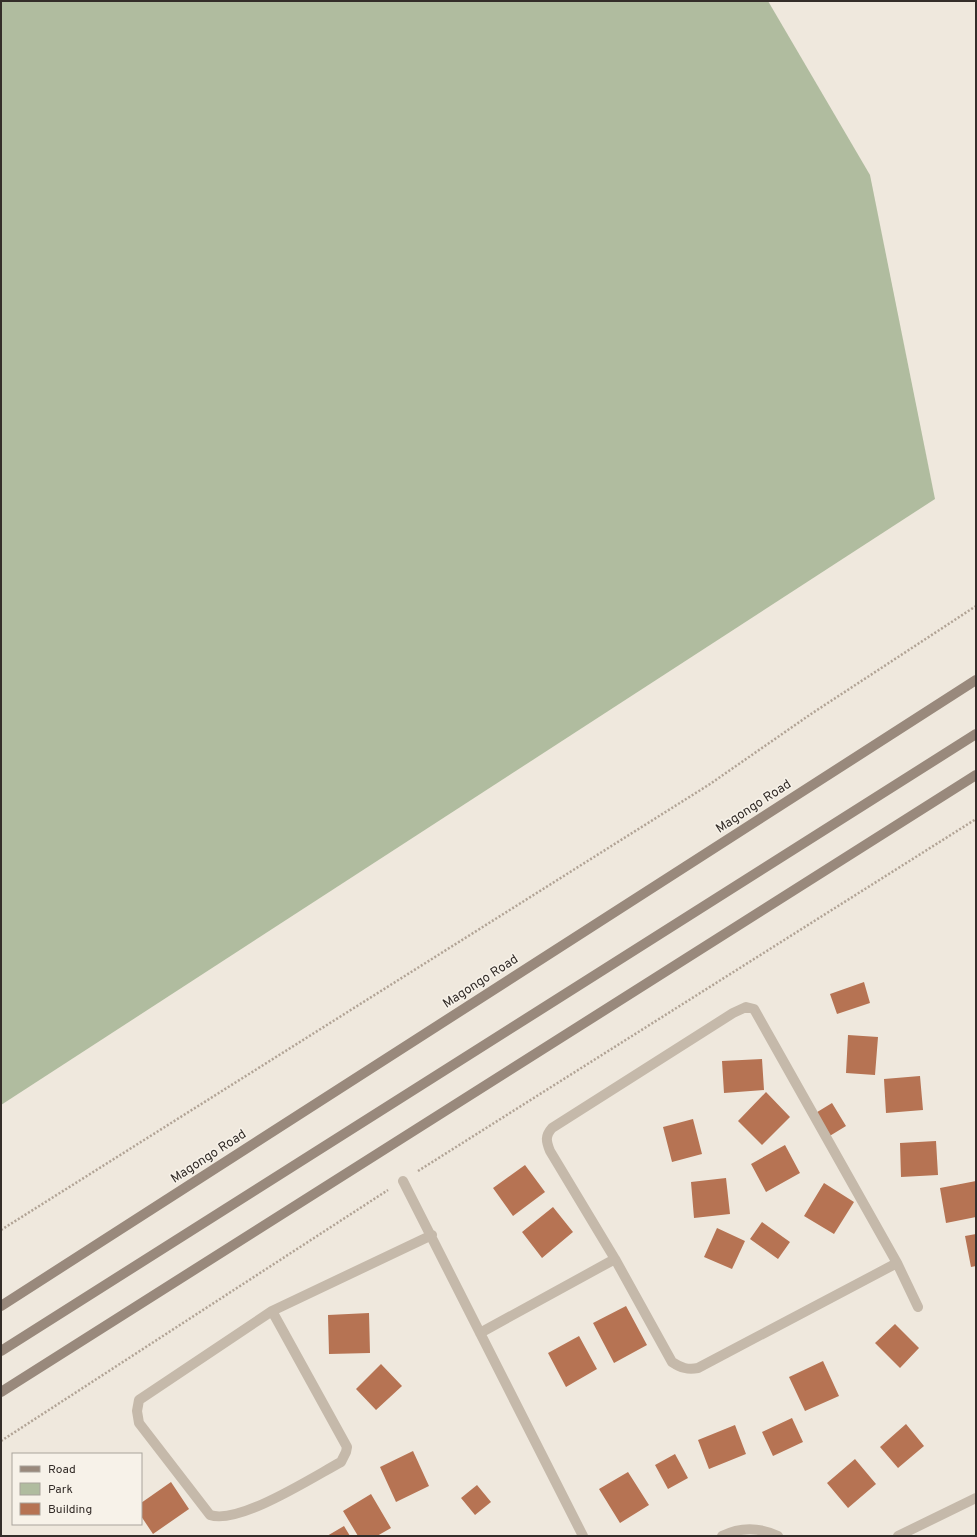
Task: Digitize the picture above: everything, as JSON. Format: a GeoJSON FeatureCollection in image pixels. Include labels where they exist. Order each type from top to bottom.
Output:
{"type":"FeatureCollection","features":[{"type":"Feature","properties":{"kind":"main road","name":"Magongo Road"},"geometry":{"type":"LineString","coordinates":[[1,1306],[976,680]]}},
{"type":"Feature","properties":{"kind":"main road"},"geometry":{"type":"LineString","coordinates":[[1,1351],[976,734]]}},
{"type":"Feature","properties":{"kind":"main road"},"geometry":{"type":"LineString","coordinates":[[1,1392],[976,775]]}},
{"type":"Feature","properties":{"kind":"street"},"geometry":{"type":"LineString","coordinates":[[897,1263],[698,1368],[690,1370],[678,1367],[672,1362],[614,1259],[550,1151],[546,1142],[547,1134],[552,1128],[565,1119],[733,1013],[746,1007],[754,1009],[897,1263],[918,1307]]}},
{"type":"Feature","properties":{"kind":"street"},"geometry":{"type":"LineString","coordinates":[[403,1180],[583,1536]]}},
{"type":"Feature","properties":{"kind":"street"},"geometry":{"type":"LineString","coordinates":[[272,1311],[346,1447],[346,1452],[341,1462],[258,1507],[225,1517],[216,1517],[210,1515],[139,1423],[137,1410],[139,1400],[272,1311],[432,1235]]}},
{"type":"Feature","properties":{"kind":"street"},"geometry":{"type":"LineString","coordinates":[[480,1333],[614,1259]]}},
{"type":"Feature","properties":{"kind":"street"},"geometry":{"type":"LineString","coordinates":[[898,1536],[976,1498]]}},
{"type":"Feature","properties":{"kind":"street"},"geometry":{"type":"LineString","coordinates":[[722,1536],[730,1531],[744,1528],[761,1530],[778,1536]]}},
{"type":"Feature","properties":{"kind":"path"},"geometry":{"type":"LineString","coordinates":[[1,1230],[710,784],[811,714],[976,606]]}},
{"type":"Feature","properties":{"kind":"path"},"geometry":{"type":"LineString","coordinates":[[1,1441],[403,1180],[976,819]]}},
{"type":"Feature","properties":{"kind":"green space"},"geometry":{"type":"Polygon","coordinates":[[[1,1],[768,1],[870,175],[935,499],[1,1105],[1,1]]]}},
{"type":"Feature","properties":{"kind":"building"},"geometry":{"type":"Polygon","coordinates":[[[864,982],[870,1003],[837,1014],[830,994],[864,982]]]}},
{"type":"Feature","properties":{"kind":"building"},"geometry":{"type":"Polygon","coordinates":[[[848,1035],[878,1037],[875,1075],[846,1073],[848,1035]]]}},
{"type":"Feature","properties":{"kind":"building"},"geometry":{"type":"Polygon","coordinates":[[[762,1059],[764,1090],[724,1093],[722,1061],[762,1059]]]}},
{"type":"Feature","properties":{"kind":"building"},"geometry":{"type":"Polygon","coordinates":[[[920,1076],[923,1110],[886,1113],[884,1079],[920,1076]]]}},
{"type":"Feature","properties":{"kind":"building"},"geometry":{"type":"Polygon","coordinates":[[[766,1092],[790,1117],[762,1145],[738,1121],[766,1092]]]}},
{"type":"Feature","properties":{"kind":"building"},"geometry":{"type":"Polygon","coordinates":[[[832,1103],[846,1126],[828,1137],[814,1114],[832,1103]]]}},
{"type":"Feature","properties":{"kind":"building"},"geometry":{"type":"Polygon","coordinates":[[[693,1119],[702,1154],[672,1162],[663,1127],[693,1119]]]}},
{"type":"Feature","properties":{"kind":"building"},"geometry":{"type":"Polygon","coordinates":[[[936,1141],[938,1175],[901,1177],[900,1143],[936,1141]]]}},
{"type":"Feature","properties":{"kind":"building"},"geometry":{"type":"Polygon","coordinates":[[[785,1145],[800,1173],[766,1192],[751,1164],[785,1145]]]}},
{"type":"Feature","properties":{"kind":"building"},"geometry":{"type":"Polygon","coordinates":[[[525,1165],[545,1192],[513,1216],[493,1188],[525,1165]]]}},
{"type":"Feature","properties":{"kind":"building"},"geometry":{"type":"Polygon","coordinates":[[[726,1178],[730,1214],[694,1218],[691,1182],[726,1178]]]}},
{"type":"Feature","properties":{"kind":"building"},"geometry":{"type":"Polygon","coordinates":[[[976,1181],[976,1217],[946,1223],[940,1188],[976,1181]]]}},
{"type":"Feature","properties":{"kind":"building"},"geometry":{"type":"Polygon","coordinates":[[[824,1183],[854,1202],[834,1234],[804,1216],[824,1183]]]}},
{"type":"Feature","properties":{"kind":"building"},"geometry":{"type":"Polygon","coordinates":[[[553,1207],[573,1232],[542,1258],[522,1232],[553,1207]]]}},
{"type":"Feature","properties":{"kind":"building"},"geometry":{"type":"Polygon","coordinates":[[[762,1222],[790,1242],[778,1259],[750,1239],[762,1222]]]}},
{"type":"Feature","properties":{"kind":"building"},"geometry":{"type":"Polygon","coordinates":[[[717,1228],[745,1241],[732,1269],[704,1257],[717,1228]]]}},
{"type":"Feature","properties":{"kind":"building"},"geometry":{"type":"Polygon","coordinates":[[[976,1234],[976,1266],[971,1267],[965,1236],[976,1234]]]}},
{"type":"Feature","properties":{"kind":"building"},"geometry":{"type":"Polygon","coordinates":[[[626,1306],[647,1345],[614,1363],[593,1323],[626,1306]]]}},
{"type":"Feature","properties":{"kind":"building"},"geometry":{"type":"Polygon","coordinates":[[[369,1313],[370,1353],[329,1354],[328,1315],[369,1313]]]}},
{"type":"Feature","properties":{"kind":"building"},"geometry":{"type":"Polygon","coordinates":[[[895,1324],[919,1348],[900,1368],[875,1343],[895,1324]]]}},
{"type":"Feature","properties":{"kind":"building"},"geometry":{"type":"Polygon","coordinates":[[[579,1336],[597,1369],[566,1387],[548,1353],[579,1336]]]}},
{"type":"Feature","properties":{"kind":"building"},"geometry":{"type":"Polygon","coordinates":[[[823,1361],[839,1396],[805,1411],[789,1377],[823,1361]]]}},
{"type":"Feature","properties":{"kind":"building"},"geometry":{"type":"Polygon","coordinates":[[[381,1364],[402,1386],[376,1410],[356,1389],[381,1364]]]}},
{"type":"Feature","properties":{"kind":"building"},"geometry":{"type":"Polygon","coordinates":[[[792,1418],[803,1442],[773,1456],[762,1432],[792,1418]]]}},
{"type":"Feature","properties":{"kind":"building"},"geometry":{"type":"Polygon","coordinates":[[[906,1424],[924,1446],[898,1468],[880,1447],[906,1424]]]}},
{"type":"Feature","properties":{"kind":"building"},"geometry":{"type":"Polygon","coordinates":[[[735,1425],[746,1454],[709,1469],[698,1440],[735,1425]]]}},
{"type":"Feature","properties":{"kind":"building"},"geometry":{"type":"Polygon","coordinates":[[[413,1451],[429,1486],[396,1502],[380,1467],[413,1451]]]}},
{"type":"Feature","properties":{"kind":"building"},"geometry":{"type":"Polygon","coordinates":[[[675,1454],[688,1478],[668,1489],[655,1465],[675,1454]]]}},
{"type":"Feature","properties":{"kind":"building"},"geometry":{"type":"Polygon","coordinates":[[[855,1459],[876,1484],[848,1508],[827,1483],[855,1459]]]}},
{"type":"Feature","properties":{"kind":"building"},"geometry":{"type":"Polygon","coordinates":[[[628,1472],[649,1505],[620,1523],[599,1489],[628,1472]]]}},
{"type":"Feature","properties":{"kind":"building"},"geometry":{"type":"Polygon","coordinates":[[[171,1482],[189,1509],[153,1534],[142,1518],[142,1502],[171,1482]]]}},
{"type":"Feature","properties":{"kind":"building"},"geometry":{"type":"Polygon","coordinates":[[[477,1485],[491,1502],[475,1515],[461,1498],[477,1485]]]}},
{"type":"Feature","properties":{"kind":"building"},"geometry":{"type":"Polygon","coordinates":[[[371,1494],[391,1528],[377,1536],[358,1536],[343,1511],[371,1494]]]}},
{"type":"Feature","properties":{"kind":"building"},"geometry":{"type":"Polygon","coordinates":[[[344,1526],[350,1536],[327,1536],[344,1526]]]}}]}
